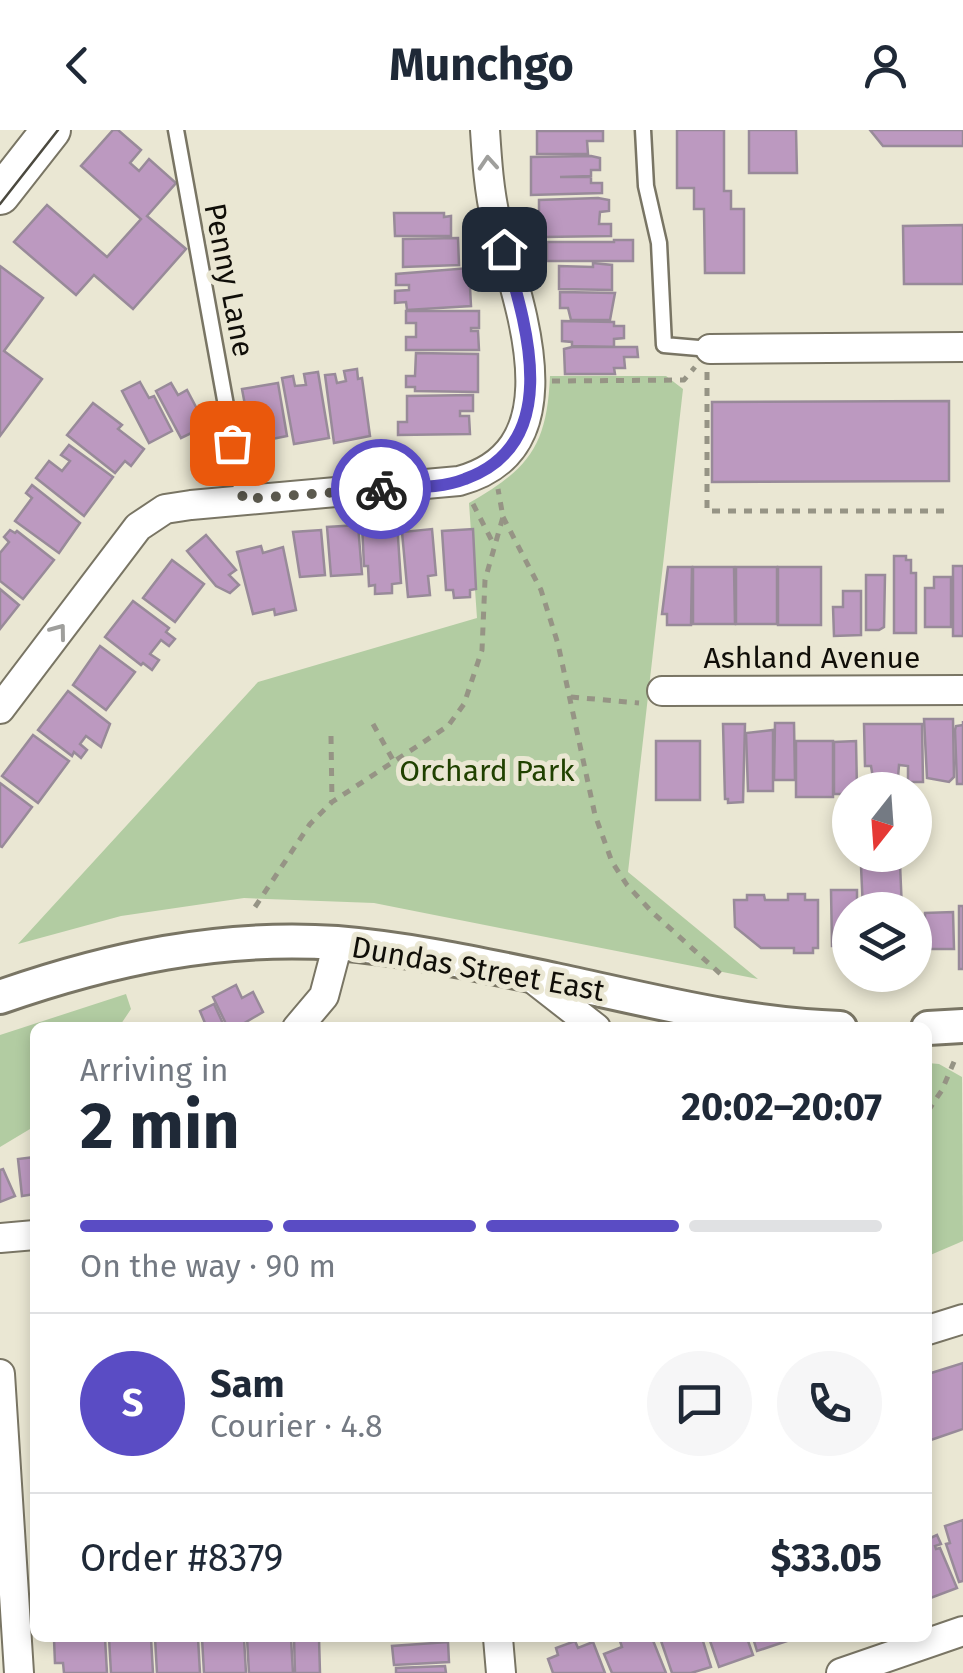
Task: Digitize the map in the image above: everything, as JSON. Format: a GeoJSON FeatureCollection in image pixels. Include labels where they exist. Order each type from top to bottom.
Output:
{"type":"FeatureCollection","features":[{"type":"Feature","properties":{"kind":"main road"},"geometry":{"type":"LineString","coordinates":[[0,194],[51,130]]}},
{"type":"Feature","properties":{"kind":"street"},"geometry":{"type":"LineString","coordinates":[[0,709],[138,527],[165,509],[458,481],[490,467],[509,452],[519,433],[531,382],[529,344],[490,193],[485,130]]}},
{"type":"Feature","properties":{"kind":"street"},"geometry":{"type":"LineString","coordinates":[[710,349],[963,348]]}},
{"type":"Feature","properties":{"kind":"street","name":"Ashland Avenue"},"geometry":{"type":"LineString","coordinates":[[650,697],[963,690]]}},
{"type":"Feature","properties":{"kind":"street","name":"Dundas Street East"},"geometry":{"type":"LineString","coordinates":[[0,997],[92,967],[187,948],[256,942],[338,944],[425,954],[719,1015],[774,1022]]}},
{"type":"Feature","properties":{"kind":"street"},"geometry":{"type":"LineString","coordinates":[[302,1022],[324,996],[338,944]]}},
{"type":"Feature","properties":{"kind":"street"},"geometry":{"type":"LineString","coordinates":[[527,974],[588,1022]]}},
{"type":"Feature","properties":{"kind":"street"},"geometry":{"type":"LineString","coordinates":[[932,1030],[959,1042]]}},
{"type":"Feature","properties":{"kind":"street"},"geometry":{"type":"LineString","coordinates":[[0,1238],[30,1235]]}},
{"type":"Feature","properties":{"kind":"street"},"geometry":{"type":"LineString","coordinates":[[932,1329],[963,1319]]}},
{"type":"Feature","properties":{"kind":"street"},"geometry":{"type":"LineString","coordinates":[[0,1374],[24,1578],[19,1673]]}},
{"type":"Feature","properties":{"kind":"street"},"geometry":{"type":"LineString","coordinates":[[932,1642],[963,1631]]}},
{"type":"Feature","properties":{"kind":"street"},"geometry":{"type":"LineString","coordinates":[[498,1642],[501,1673]]}},
{"type":"Feature","properties":{"kind":"street"},"geometry":{"type":"LineString","coordinates":[[840,1673],[931,1642]]}},
{"type":"Feature","properties":{"kind":"lane","name":"Penny Lane"},"geometry":{"type":"LineString","coordinates":[[176,130],[184,191],[243,499]]}},
{"type":"Feature","properties":{"kind":"lane"},"geometry":{"type":"LineString","coordinates":[[643,130],[646,186],[660,243],[664,345],[710,349]]}},
{"type":"Feature","properties":{"kind":"path"},"geometry":{"type":"LineString","coordinates":[[548,380],[684,380],[710,349]]}},
{"type":"Feature","properties":{"kind":"path"},"geometry":{"type":"LineString","coordinates":[[710,349],[706,386],[707,512],[948,511]]}},
{"type":"Feature","properties":{"kind":"path"},"geometry":{"type":"LineString","coordinates":[[255,907],[310,824],[332,802],[448,726],[464,704],[482,650],[485,580],[502,517],[503,503],[490,467]]}},
{"type":"Feature","properties":{"kind":"path"},"geometry":{"type":"LineString","coordinates":[[458,481],[494,546]]}},
{"type":"Feature","properties":{"kind":"path"},"geometry":{"type":"LineString","coordinates":[[502,517],[541,590],[558,644],[595,815],[612,862],[643,903],[725,978]]}},
{"type":"Feature","properties":{"kind":"path"},"geometry":{"type":"LineString","coordinates":[[569,696],[650,697]]}},
{"type":"Feature","properties":{"kind":"path"},"geometry":{"type":"LineString","coordinates":[[373,724],[393,760]]}},
{"type":"Feature","properties":{"kind":"path"},"geometry":{"type":"LineString","coordinates":[[331,736],[332,802]]}},
{"type":"Feature","properties":{"kind":"path"},"geometry":{"type":"LineString","coordinates":[[932,1105],[942,1090],[959,1042]]}},
{"type":"Feature","properties":{"kind":"green space","name":"Orchard Park"},"geometry":{"type":"Polygon","coordinates":[[[550,376],[666,376],[683,389],[628,872],[758,979],[374,903],[244,898],[121,916],[18,944],[258,682],[477,618],[469,503],[507,479],[531,453],[545,421],[550,376]]]}},
{"type":"Feature","properties":{"kind":"green space"},"geometry":{"type":"Polygon","coordinates":[[[126,994],[131,1009],[122,1022],[40,1022],[126,994]]]}},
{"type":"Feature","properties":{"kind":"green space"},"geometry":{"type":"Polygon","coordinates":[[[30,1025],[30,1129],[0,1147],[0,1035],[30,1025]]]}},
{"type":"Feature","properties":{"kind":"green space"},"geometry":{"type":"Polygon","coordinates":[[[932,1063],[962,1077],[963,1241],[932,1254],[932,1063]]]}},
{"type":"Feature","properties":{"kind":"building"},"geometry":{"type":"Polygon","coordinates":[[[113,130],[141,150],[130,163],[139,171],[149,159],[176,183],[147,216],[186,249],[133,309],[94,275],[76,295],[14,242],[47,205],[107,257],[141,219],[81,166],[113,130]]]}},
{"type":"Feature","properties":{"kind":"building"},"geometry":{"type":"Polygon","coordinates":[[[677,130],[724,130],[724,191],[731,191],[731,209],[744,209],[744,273],[705,273],[704,209],[694,209],[694,188],[677,188],[677,130]]]}},
{"type":"Feature","properties":{"kind":"building"},"geometry":{"type":"Polygon","coordinates":[[[749,130],[796,130],[797,173],[749,173],[749,130]]]}},
{"type":"Feature","properties":{"kind":"building"},"geometry":{"type":"Polygon","coordinates":[[[870,130],[963,130],[963,146],[883,146],[870,130]]]}},
{"type":"Feature","properties":{"kind":"building"},"geometry":{"type":"Polygon","coordinates":[[[537,131],[603,131],[603,141],[587,141],[588,154],[537,154],[537,131]]]}},
{"type":"Feature","properties":{"kind":"building"},"geometry":{"type":"Polygon","coordinates":[[[531,157],[600,158],[600,170],[591,170],[591,176],[560,177],[591,177],[591,183],[602,183],[602,193],[531,195],[531,157]]]}},
{"type":"Feature","properties":{"kind":"building"},"geometry":{"type":"Polygon","coordinates":[[[539,200],[609,200],[609,211],[600,212],[599,224],[611,224],[611,236],[544,237],[544,231],[539,231],[539,200]]]}},
{"type":"Feature","properties":{"kind":"building"},"geometry":{"type":"Polygon","coordinates":[[[394,213],[444,213],[444,217],[451,216],[451,236],[395,236],[394,213]]]}},
{"type":"Feature","properties":{"kind":"building"},"geometry":{"type":"Polygon","coordinates":[[[963,225],[963,284],[904,284],[903,226],[963,225]]]}},
{"type":"Feature","properties":{"kind":"building"},"geometry":{"type":"Polygon","coordinates":[[[458,238],[459,265],[403,267],[403,239],[458,238]]]}},
{"type":"Feature","properties":{"kind":"building"},"geometry":{"type":"Polygon","coordinates":[[[633,240],[633,261],[547,261],[547,242],[633,240]]]}},
{"type":"Feature","properties":{"kind":"building"},"geometry":{"type":"Polygon","coordinates":[[[593,263],[612,265],[612,290],[559,289],[559,266],[593,267],[593,263]]]}},
{"type":"Feature","properties":{"kind":"building"},"geometry":{"type":"Polygon","coordinates":[[[0,266],[43,298],[4,351],[42,379],[0,436],[0,266]]]}},
{"type":"Feature","properties":{"kind":"building"},"geometry":{"type":"Polygon","coordinates":[[[469,268],[471,306],[407,310],[406,302],[395,303],[395,291],[409,290],[409,285],[396,285],[396,274],[469,268]]]}},
{"type":"Feature","properties":{"kind":"building"},"geometry":{"type":"Polygon","coordinates":[[[560,292],[615,293],[610,320],[571,320],[568,308],[560,308],[560,292]]]}},
{"type":"Feature","properties":{"kind":"building"},"geometry":{"type":"Polygon","coordinates":[[[406,311],[479,311],[479,328],[471,331],[478,331],[479,350],[406,350],[406,337],[416,337],[416,323],[406,323],[406,311]]]}},
{"type":"Feature","properties":{"kind":"building"},"geometry":{"type":"Polygon","coordinates":[[[562,321],[614,322],[614,326],[624,326],[624,338],[614,339],[614,347],[572,346],[572,342],[562,341],[562,321]]]}},
{"type":"Feature","properties":{"kind":"building"},"geometry":{"type":"Polygon","coordinates":[[[637,347],[638,357],[624,357],[625,368],[614,368],[615,374],[565,374],[564,349],[637,347]]]}},
{"type":"Feature","properties":{"kind":"building"},"geometry":{"type":"Polygon","coordinates":[[[416,353],[478,354],[478,392],[415,391],[415,387],[406,387],[406,376],[415,376],[416,353]]]}},
{"type":"Feature","properties":{"kind":"building"},"geometry":{"type":"Polygon","coordinates":[[[357,369],[358,379],[362,378],[370,436],[334,443],[325,375],[335,374],[337,383],[346,381],[344,371],[357,369]]]}},
{"type":"Feature","properties":{"kind":"building"},"geometry":{"type":"Polygon","coordinates":[[[318,372],[329,438],[294,444],[282,378],[293,376],[295,386],[306,385],[304,374],[318,372]]]}},
{"type":"Feature","properties":{"kind":"building"},"geometry":{"type":"Polygon","coordinates":[[[140,382],[149,398],[154,396],[172,431],[149,443],[122,391],[140,382]]]}},
{"type":"Feature","properties":{"kind":"building"},"geometry":{"type":"Polygon","coordinates":[[[171,383],[178,395],[187,390],[206,426],[181,438],[156,391],[171,383]]]}},
{"type":"Feature","properties":{"kind":"building"},"geometry":{"type":"Polygon","coordinates":[[[278,383],[287,436],[253,448],[242,389],[278,383]]]}},
{"type":"Feature","properties":{"kind":"building"},"geometry":{"type":"Polygon","coordinates":[[[473,395],[473,411],[460,411],[460,416],[469,416],[470,434],[398,435],[398,422],[407,422],[407,396],[473,395]]]}},
{"type":"Feature","properties":{"kind":"building"},"geometry":{"type":"Polygon","coordinates":[[[949,401],[949,481],[712,482],[712,402],[949,401]]]}},
{"type":"Feature","properties":{"kind":"building"},"geometry":{"type":"Polygon","coordinates":[[[93,403],[122,425],[118,429],[144,449],[131,466],[125,461],[115,473],[67,435],[93,403]]]}},
{"type":"Feature","properties":{"kind":"building"},"geometry":{"type":"Polygon","coordinates":[[[69,445],[113,477],[84,516],[36,478],[49,461],[62,471],[70,461],[61,455],[69,445]]]}},
{"type":"Feature","properties":{"kind":"building"},"geometry":{"type":"Polygon","coordinates":[[[32,485],[80,523],[59,553],[15,521],[32,498],[26,493],[32,485]]]}},
{"type":"Feature","properties":{"kind":"building"},"geometry":{"type":"Polygon","coordinates":[[[397,522],[401,583],[392,584],[392,593],[375,594],[375,585],[369,586],[368,566],[364,566],[362,524],[397,522]]]}},
{"type":"Feature","properties":{"kind":"building"},"geometry":{"type":"Polygon","coordinates":[[[358,525],[362,574],[331,576],[327,527],[358,525]]]}},
{"type":"Feature","properties":{"kind":"building"},"geometry":{"type":"Polygon","coordinates":[[[432,529],[436,575],[428,576],[430,595],[408,597],[402,532],[432,529]]]}},
{"type":"Feature","properties":{"kind":"building"},"geometry":{"type":"Polygon","coordinates":[[[473,529],[476,589],[470,590],[470,597],[454,598],[453,590],[446,590],[442,531],[473,529]]]}},
{"type":"Feature","properties":{"kind":"building"},"geometry":{"type":"Polygon","coordinates":[[[10,530],[17,531],[54,560],[23,599],[0,581],[0,553],[9,542],[4,537],[10,530]]]}},
{"type":"Feature","properties":{"kind":"building"},"geometry":{"type":"Polygon","coordinates":[[[321,530],[325,575],[300,577],[293,532],[321,530]]]}},
{"type":"Feature","properties":{"kind":"building"},"geometry":{"type":"Polygon","coordinates":[[[206,535],[236,570],[229,575],[239,585],[230,593],[216,586],[187,551],[206,535]]]}},
{"type":"Feature","properties":{"kind":"building"},"geometry":{"type":"Polygon","coordinates":[[[261,546],[263,553],[283,547],[296,610],[275,615],[274,609],[253,614],[237,552],[261,546]]]}},
{"type":"Feature","properties":{"kind":"building"},"geometry":{"type":"Polygon","coordinates":[[[894,556],[906,556],[906,560],[911,560],[911,573],[916,573],[916,633],[894,633],[894,556]]]}},
{"type":"Feature","properties":{"kind":"building"},"geometry":{"type":"Polygon","coordinates":[[[172,560],[204,584],[175,622],[143,598],[172,560]]]}},
{"type":"Feature","properties":{"kind":"building"},"geometry":{"type":"Polygon","coordinates":[[[953,566],[963,566],[963,636],[953,636],[953,566]]]}},
{"type":"Feature","properties":{"kind":"building"},"geometry":{"type":"Polygon","coordinates":[[[668,567],[692,567],[691,625],[667,625],[667,614],[662,614],[668,567]]]}},
{"type":"Feature","properties":{"kind":"building"},"geometry":{"type":"Polygon","coordinates":[[[693,567],[734,567],[735,624],[693,624],[693,567]]]}},
{"type":"Feature","properties":{"kind":"building"},"geometry":{"type":"Polygon","coordinates":[[[736,567],[777,567],[777,624],[736,624],[736,567]]]}},
{"type":"Feature","properties":{"kind":"building"},"geometry":{"type":"Polygon","coordinates":[[[778,567],[821,567],[821,625],[778,625],[778,567]]]}},
{"type":"Feature","properties":{"kind":"building"},"geometry":{"type":"Polygon","coordinates":[[[866,575],[885,575],[884,627],[879,630],[866,630],[866,575]]]}},
{"type":"Feature","properties":{"kind":"building"},"geometry":{"type":"Polygon","coordinates":[[[934,577],[951,577],[951,627],[925,627],[925,588],[934,588],[934,577]]]}},
{"type":"Feature","properties":{"kind":"building"},"geometry":{"type":"Polygon","coordinates":[[[0,589],[19,605],[0,629],[0,589]]]}},
{"type":"Feature","properties":{"kind":"building"},"geometry":{"type":"Polygon","coordinates":[[[843,591],[861,591],[861,635],[834,636],[833,607],[843,607],[843,591]]]}},
{"type":"Feature","properties":{"kind":"building"},"geometry":{"type":"Polygon","coordinates":[[[133,601],[169,628],[166,632],[175,639],[169,646],[161,640],[150,654],[159,660],[152,670],[105,637],[133,601]]]}},
{"type":"Feature","properties":{"kind":"building"},"geometry":{"type":"Polygon","coordinates":[[[100,646],[135,672],[106,710],[73,685],[100,646]]]}},
{"type":"Feature","properties":{"kind":"building"},"geometry":{"type":"Polygon","coordinates":[[[68,691],[110,724],[101,747],[86,736],[80,744],[87,750],[81,758],[74,752],[72,756],[38,730],[68,691]]]}},
{"type":"Feature","properties":{"kind":"building"},"geometry":{"type":"Polygon","coordinates":[[[924,719],[953,719],[954,777],[949,782],[932,779],[932,772],[927,772],[924,719]]]}},
{"type":"Feature","properties":{"kind":"building"},"geometry":{"type":"Polygon","coordinates":[[[775,723],[794,723],[795,780],[774,780],[775,723]]]}},
{"type":"Feature","properties":{"kind":"building"},"geometry":{"type":"Polygon","coordinates":[[[723,724],[745,724],[743,802],[728,803],[725,799],[723,724]]]}},
{"type":"Feature","properties":{"kind":"building"},"geometry":{"type":"Polygon","coordinates":[[[864,724],[922,724],[923,772],[908,772],[908,766],[899,765],[898,772],[872,772],[871,766],[865,766],[864,724]]]}},
{"type":"Feature","properties":{"kind":"building"},"geometry":{"type":"Polygon","coordinates":[[[963,725],[963,784],[957,784],[955,730],[963,725]]]}},
{"type":"Feature","properties":{"kind":"building"},"geometry":{"type":"Polygon","coordinates":[[[773,730],[773,791],[748,791],[746,733],[773,730]]]}},
{"type":"Feature","properties":{"kind":"building"},"geometry":{"type":"Polygon","coordinates":[[[33,735],[69,761],[38,803],[2,776],[33,735]]]}},
{"type":"Feature","properties":{"kind":"building"},"geometry":{"type":"Polygon","coordinates":[[[656,741],[700,741],[700,800],[656,800],[656,741]]]}},
{"type":"Feature","properties":{"kind":"building"},"geometry":{"type":"Polygon","coordinates":[[[796,741],[833,741],[832,797],[796,797],[796,741]]]}},
{"type":"Feature","properties":{"kind":"building"},"geometry":{"type":"Polygon","coordinates":[[[856,741],[857,772],[834,772],[834,742],[856,741]]]}},
{"type":"Feature","properties":{"kind":"building"},"geometry":{"type":"Polygon","coordinates":[[[0,783],[32,807],[2,847],[0,846],[0,783]]]}},
{"type":"Feature","properties":{"kind":"building"},"geometry":{"type":"Polygon","coordinates":[[[861,872],[900,872],[901,892],[862,892],[861,872]]]}},
{"type":"Feature","properties":{"kind":"building"},"geometry":{"type":"Polygon","coordinates":[[[831,890],[857,890],[832,892],[832,946],[831,890]]]}},
{"type":"Feature","properties":{"kind":"building"},"geometry":{"type":"Polygon","coordinates":[[[788,894],[805,894],[805,900],[818,900],[818,948],[813,948],[813,953],[794,953],[794,948],[761,948],[735,927],[734,900],[764,895],[765,900],[788,900],[788,894]]]}},
{"type":"Feature","properties":{"kind":"building"},"geometry":{"type":"Polygon","coordinates":[[[959,906],[963,906],[963,969],[959,969],[959,906]]]}},
{"type":"Feature","properties":{"kind":"building"},"geometry":{"type":"Polygon","coordinates":[[[953,912],[954,949],[932,949],[932,913],[953,912]]]}},
{"type":"Feature","properties":{"kind":"building"},"geometry":{"type":"Polygon","coordinates":[[[236,985],[242,998],[253,992],[263,1012],[246,1022],[225,1022],[213,997],[236,985]]]}},
{"type":"Feature","properties":{"kind":"building"},"geometry":{"type":"Polygon","coordinates":[[[214,1004],[222,1022],[205,1022],[200,1011],[214,1004]]]}},
{"type":"Feature","properties":{"kind":"building"},"geometry":{"type":"Polygon","coordinates":[[[30,1158],[30,1195],[22,1196],[18,1159],[30,1158]]]}},
{"type":"Feature","properties":{"kind":"building"},"geometry":{"type":"Polygon","coordinates":[[[3,1169],[15,1196],[0,1202],[0,1170],[3,1169]]]}},
{"type":"Feature","properties":{"kind":"building"},"geometry":{"type":"Polygon","coordinates":[[[963,1363],[963,1429],[932,1440],[932,1373],[963,1363]]]}},
{"type":"Feature","properties":{"kind":"building"},"geometry":{"type":"Polygon","coordinates":[[[963,1520],[963,1581],[959,1582],[946,1544],[950,1543],[945,1526],[963,1520]]]}},
{"type":"Feature","properties":{"kind":"building"},"geometry":{"type":"Polygon","coordinates":[[[937,1535],[941,1544],[936,1549],[940,1548],[957,1588],[932,1597],[932,1537],[937,1535]]]}},
{"type":"Feature","properties":{"kind":"building"},"geometry":{"type":"Polygon","coordinates":[[[54,1642],[105,1642],[107,1673],[64,1673],[63,1663],[55,1663],[54,1642]]]}},
{"type":"Feature","properties":{"kind":"building"},"geometry":{"type":"Polygon","coordinates":[[[109,1642],[151,1642],[153,1673],[111,1673],[109,1642]]]}},
{"type":"Feature","properties":{"kind":"building"},"geometry":{"type":"Polygon","coordinates":[[[155,1642],[198,1642],[200,1673],[157,1673],[155,1642]]]}},
{"type":"Feature","properties":{"kind":"building"},"geometry":{"type":"Polygon","coordinates":[[[202,1642],[244,1642],[246,1673],[204,1673],[202,1642]]]}},
{"type":"Feature","properties":{"kind":"building"},"geometry":{"type":"Polygon","coordinates":[[[247,1642],[291,1642],[293,1673],[249,1673],[247,1642]]]}},
{"type":"Feature","properties":{"kind":"building"},"geometry":{"type":"Polygon","coordinates":[[[294,1642],[319,1642],[320,1673],[295,1673],[294,1642]]]}},
{"type":"Feature","properties":{"kind":"building"},"geometry":{"type":"Polygon","coordinates":[[[448,1642],[449,1662],[394,1665],[392,1646],[448,1642]]]}},
{"type":"Feature","properties":{"kind":"building"},"geometry":{"type":"Polygon","coordinates":[[[575,1642],[578,1648],[593,1642],[605,1673],[553,1673],[548,1659],[558,1655],[556,1648],[575,1642]]]}},
{"type":"Feature","properties":{"kind":"building"},"geometry":{"type":"Polygon","coordinates":[[[620,1642],[654,1642],[666,1673],[612,1673],[604,1654],[622,1647],[620,1642]]]}},
{"type":"Feature","properties":{"kind":"building"},"geometry":{"type":"Polygon","coordinates":[[[661,1642],[703,1642],[711,1667],[672,1673],[661,1642]]]}},
{"type":"Feature","properties":{"kind":"building"},"geometry":{"type":"Polygon","coordinates":[[[710,1642],[748,1642],[753,1655],[719,1667],[710,1642]]]}},
{"type":"Feature","properties":{"kind":"building"},"geometry":{"type":"Polygon","coordinates":[[[754,1642],[784,1642],[757,1651],[754,1642]]]}},
{"type":"Feature","properties":{"kind":"building"},"geometry":{"type":"Polygon","coordinates":[[[445,1666],[446,1673],[396,1673],[396,1668],[445,1666]]]}},
{"type":"Feature","properties":{"kind":"tram line"},"geometry":{"type":"LineString","coordinates":[[0,204],[58,130]]}},
{"type":"Feature","properties":{"kind":"way so far"},"geometry":{"type":"LineString","coordinates":[[232,443],[243,499],[381,489]]}},
{"type":"Feature","properties":{"kind":"route"},"geometry":{"type":"LineString","coordinates":[[381,489],[466,479],[509,452],[519,433],[531,382],[529,344],[504,249]]}}]}
